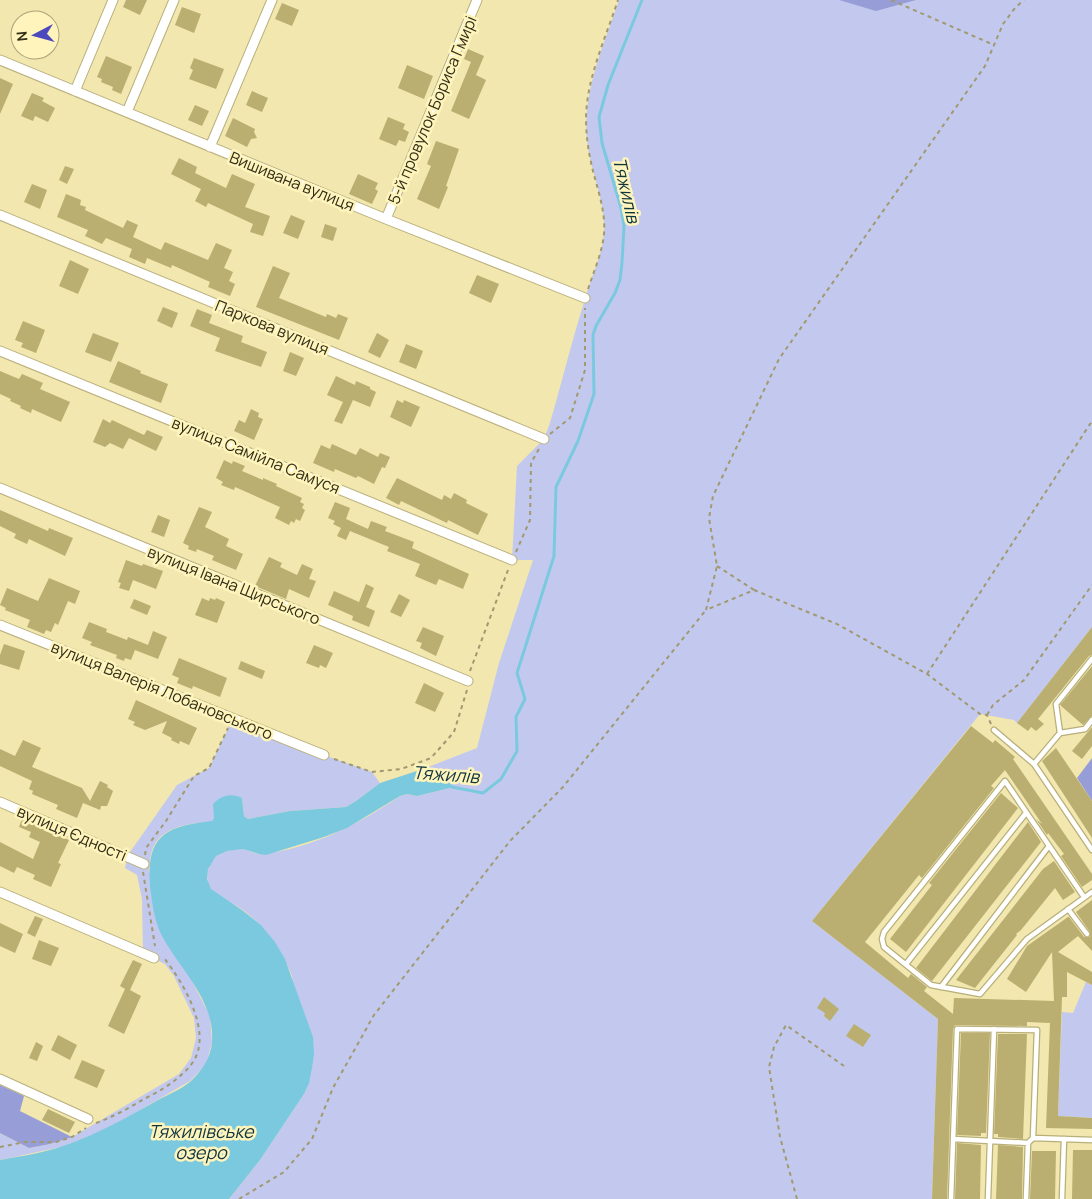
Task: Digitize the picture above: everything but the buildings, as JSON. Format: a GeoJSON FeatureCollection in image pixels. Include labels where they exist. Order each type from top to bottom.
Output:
{"type":"FeatureCollection","features":[{"type":"Feature","properties":{"kind":"street"},"geometry":{"type":"LineString","coordinates":[[75,90],[112,0]]}},
{"type":"Feature","properties":{"kind":"street"},"geometry":{"type":"LineString","coordinates":[[127,112],[174,0]]}},
{"type":"Feature","properties":{"kind":"street"},"geometry":{"type":"LineString","coordinates":[[210,147],[272,0]]}},
{"type":"Feature","properties":{"kind":"street","name":"5-й провулок Бориса Гмирі"},"geometry":{"type":"LineString","coordinates":[[386,219],[477,0]]}},
{"type":"Feature","properties":{"kind":"street","name":"Вишивана вулиця"},"geometry":{"type":"LineString","coordinates":[[0,60],[386,219],[585,298]]}},
{"type":"Feature","properties":{"kind":"street","name":"Паркова вулиця"},"geometry":{"type":"LineString","coordinates":[[0,215],[544,439]]}},
{"type":"Feature","properties":{"kind":"street","name":"вулиця Самійла Самуся"},"geometry":{"type":"LineString","coordinates":[[0,351],[512,560]]}},
{"type":"Feature","properties":{"kind":"street","name":"вулиця Івана Щирського"},"geometry":{"type":"LineString","coordinates":[[0,488],[468,682]]}},
{"type":"Feature","properties":{"kind":"street","name":"вулиця Валерія Лобановського"},"geometry":{"type":"LineString","coordinates":[[0,625],[324,756]]}},
{"type":"Feature","properties":{"kind":"street","name":"вулиця Єдності"},"geometry":{"type":"LineString","coordinates":[[0,802],[144,864]]}},
{"type":"Feature","properties":{"kind":"street"},"geometry":{"type":"LineString","coordinates":[[0,892],[154,958]]}},
{"type":"Feature","properties":{"kind":"street"},"geometry":{"type":"LineString","coordinates":[[0,1079],[88,1119]]}},
{"type":"Feature","properties":{"kind":"lane"},"geometry":{"type":"LineString","coordinates":[[1060,733],[1056,704],[1092,660]]}},
{"type":"Feature","properties":{"kind":"lane"},"geometry":{"type":"LineString","coordinates":[[1034,764],[1060,733],[1085,729],[1092,720]]}},
{"type":"Feature","properties":{"kind":"lane"},"geometry":{"type":"LineString","coordinates":[[994,730],[1034,764],[1092,850]]}},
{"type":"Feature","properties":{"kind":"lane"},"geometry":{"type":"LineString","coordinates":[[1084,897],[1005,781],[884,932],[882,939],[884,947],[931,985],[980,994],[1027,939],[1092,892]]}},
{"type":"Feature","properties":{"kind":"lane"},"geometry":{"type":"LineString","coordinates":[[906,964],[1026,813]]}},
{"type":"Feature","properties":{"kind":"lane"},"geometry":{"type":"LineString","coordinates":[[941,986],[1049,846]]}},
{"type":"Feature","properties":{"kind":"lane"},"geometry":{"type":"LineString","coordinates":[[1068,909],[1087,934]]}},
{"type":"Feature","properties":{"kind":"lane"},"geometry":{"type":"LineString","coordinates":[[951,1199],[957,1029],[1037,1030],[1033,1138],[1028,1143],[1026,1199]]}},
{"type":"Feature","properties":{"kind":"lane"},"geometry":{"type":"LineString","coordinates":[[988,1199],[994,1029]]}},
{"type":"Feature","properties":{"kind":"lane"},"geometry":{"type":"LineString","coordinates":[[1033,1138],[1092,1140]]}},
{"type":"Feature","properties":{"kind":"lane"},"geometry":{"type":"LineString","coordinates":[[953,1139],[1028,1143]]}},
{"type":"Feature","properties":{"kind":"lane"},"geometry":{"type":"LineString","coordinates":[[1062,1199],[1064,1139]]}},
{"type":"Feature","properties":{"kind":"path"},"geometry":{"type":"LineString","coordinates":[[324,756],[372,772],[401,769],[431,758],[454,732],[466,696],[469,674],[512,560],[530,520],[531,463],[544,439],[570,418],[585,370],[585,298],[600,254],[604,233],[601,204],[587,141],[586,115],[595,70],[618,0]]}},
{"type":"Feature","properties":{"kind":"path"},"geometry":{"type":"LineString","coordinates":[[891,0],[994,44]]}},
{"type":"Feature","properties":{"kind":"path"},"geometry":{"type":"LineString","coordinates":[[239,1199],[284,1172],[312,1139],[333,1088],[374,1015],[510,841],[563,787],[706,610],[712,593],[717,566],[709,518],[713,496],[778,359],[985,66],[998,33],[1008,16],[1024,0]]}},
{"type":"Feature","properties":{"kind":"path"},"geometry":{"type":"LineString","coordinates":[[928,674],[1092,421]]}},
{"type":"Feature","properties":{"kind":"path"},"geometry":{"type":"LineString","coordinates":[[717,566],[754,590],[837,624],[928,674],[980,714],[988,715]]}},
{"type":"Feature","properties":{"kind":"path"},"geometry":{"type":"LineString","coordinates":[[994,730],[988,715],[993,705],[1024,680],[1092,585]]}},
{"type":"Feature","properties":{"kind":"path"},"geometry":{"type":"LineString","coordinates":[[706,610],[754,590]]}},
{"type":"Feature","properties":{"kind":"path"},"geometry":{"type":"LineString","coordinates":[[0,1148],[25,1142],[56,1142],[72,1137],[92,1124],[108,1119],[155,1093],[182,1076],[194,1061],[200,1040],[197,1017],[177,975],[154,945],[143,872],[146,848],[166,821],[194,776],[209,768],[233,718]]}},
{"type":"Feature","properties":{"kind":"path"},"geometry":{"type":"LineString","coordinates":[[797,1199],[780,1137],[768,1067],[774,1047],[786,1025],[844,1066]]}},
{"type":"Feature","properties":{"kind":"shaded area"},"geometry":{"type":"Polygon","coordinates":[[[619,0],[1092,0],[1092,627],[1017,723],[1014,720],[980,714],[812,921],[938,1019],[932,1199],[229,1199],[260,1160],[304,1094],[292,976],[283,956],[265,930],[240,908],[211,889],[207,876],[209,866],[214,858],[222,852],[243,849],[261,854],[298,847],[334,834],[400,796],[407,794],[417,796],[454,787],[444,778],[423,769],[477,748],[499,663],[533,560],[512,560],[517,466],[544,439],[603,242],[603,210],[589,152],[586,122],[591,86],[619,0]]]}},
{"type":"Feature","properties":{"kind":"shaded area"},"geometry":{"type":"Polygon","coordinates":[[[839,0],[916,0],[876,11],[839,0]]]}},
{"type":"Feature","properties":{"kind":"shaded area"},"geometry":{"type":"Polygon","coordinates":[[[233,718],[324,755],[372,772],[380,783],[346,807],[290,811],[248,819],[244,816],[242,798],[214,818],[212,822],[180,826],[160,838],[152,850],[149,871],[191,979],[210,1016],[212,1042],[206,1065],[190,1081],[102,1132],[61,1147],[0,1160],[0,1133],[29,1148],[72,1137],[179,1074],[191,1058],[196,1038],[194,1018],[174,976],[165,964],[143,953],[142,899],[137,875],[125,868],[128,855],[177,785],[209,768],[233,718]]]}},
{"type":"Feature","properties":{"kind":"shaded area"},"geometry":{"type":"Polygon","coordinates":[[[1092,758],[1092,801],[1077,778],[1092,758]]]}},
{"type":"Feature","properties":{"kind":"shaded area"},"geometry":{"type":"Polygon","coordinates":[[[1086,982],[1092,985],[1092,1118],[1058,1116],[1062,1012],[1073,1013],[1086,982]]]}},
{"type":"Feature","properties":{"kind":"shaded area"},"geometry":{"type":"Polygon","coordinates":[[[0,1085],[24,1096],[20,1111],[72,1137],[29,1148],[0,1133],[0,1085]]]}},
{"type":"Feature","properties":{"kind":"water","name":"Тяжилівське озеро"},"geometry":{"type":"Polygon","coordinates":[[[423,769],[444,778],[454,787],[417,796],[407,794],[400,796],[347,828],[266,855],[243,849],[227,851],[216,856],[208,869],[207,879],[211,889],[261,925],[275,942],[285,959],[313,1037],[314,1054],[312,1068],[309,1083],[304,1094],[260,1160],[229,1199],[0,1199],[0,1160],[32,1154],[76,1142],[100,1131],[184,1086],[199,1073],[208,1058],[212,1042],[208,1012],[202,998],[161,934],[154,910],[150,886],[150,869],[156,844],[162,836],[182,826],[212,821],[214,818],[213,804],[227,796],[242,798],[244,816],[248,819],[290,811],[346,807],[380,783],[423,769]]]}},
{"type":"Feature","properties":{"kind":"waterway","name":"Тяжилів"},"geometry":{"type":"LineString","coordinates":[[452,787],[483,793],[501,779],[517,751],[516,717],[525,699],[517,673],[554,556],[556,487],[578,441],[594,394],[593,335],[620,280],[624,226],[621,208],[602,143],[599,117],[608,85],[642,0]]}}]}
